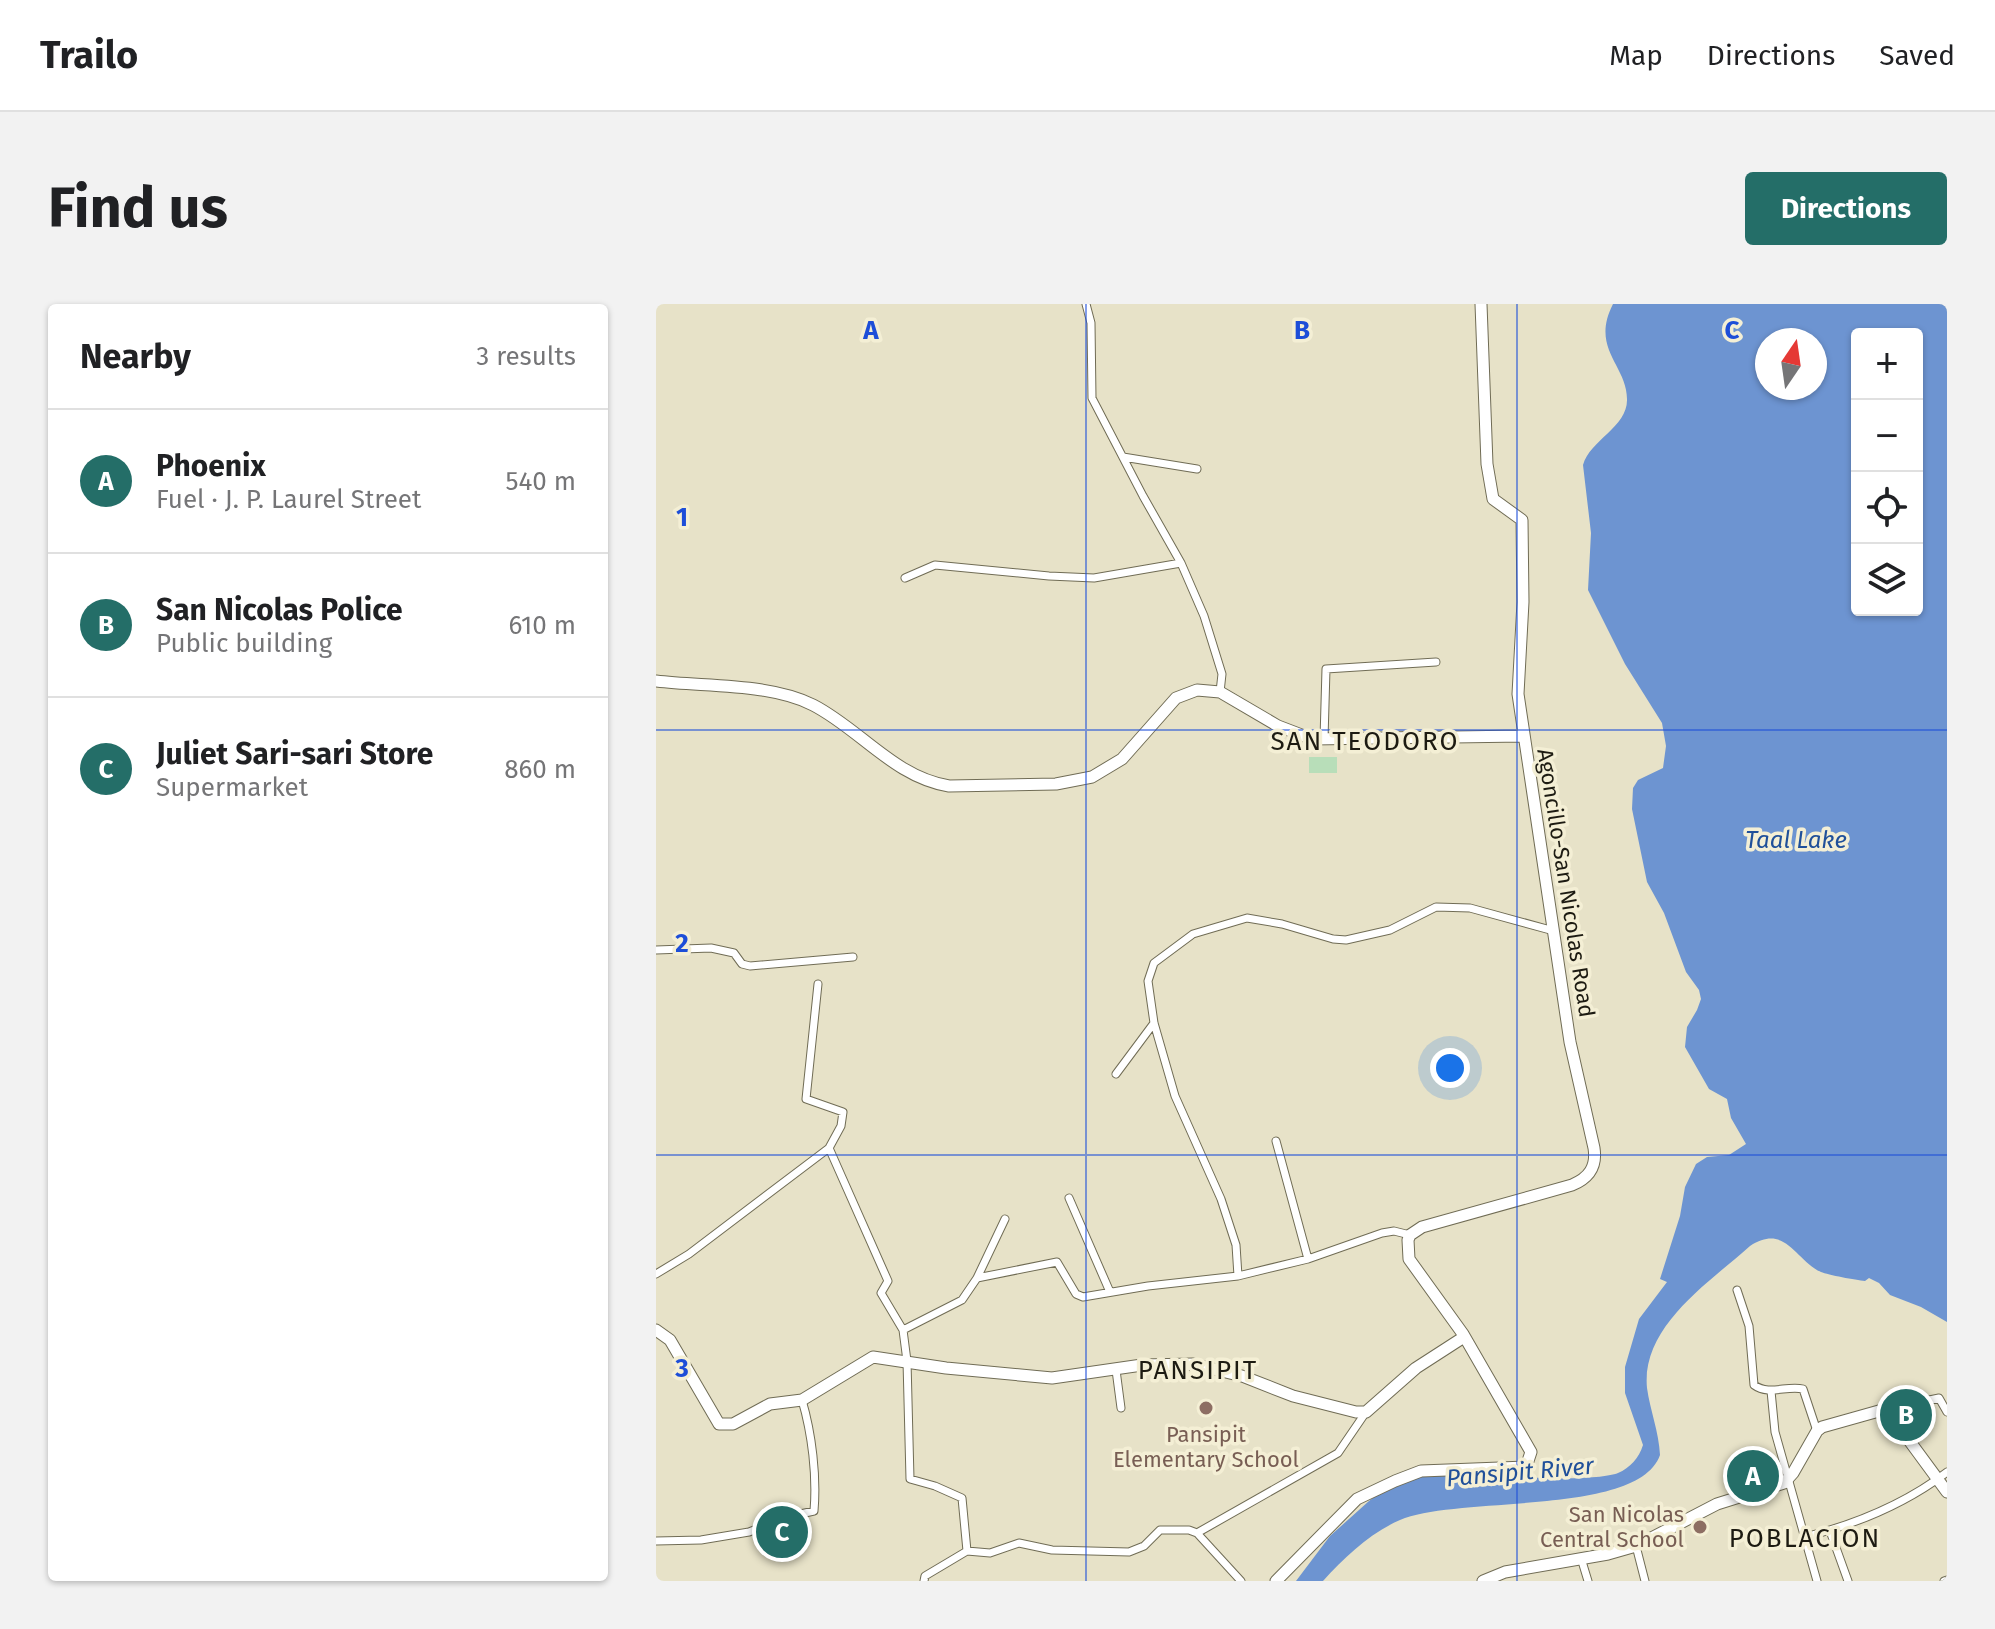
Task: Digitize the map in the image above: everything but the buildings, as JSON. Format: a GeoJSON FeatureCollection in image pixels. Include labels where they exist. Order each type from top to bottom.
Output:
{"type":"FeatureCollection","features":[{"type":"Feature","properties":{"kind":"main road"},"geometry":{"type":"LineString","coordinates":[[1481,304],[1487,464],[1493,499],[1522,520],[1523,602],[1518,694],[1523,736]]}},
{"type":"Feature","properties":{"kind":"main road"},"geometry":{"type":"LineString","coordinates":[[656,681],[751,690],[804,701],[828,714],[901,768],[932,783],[949,786],[1056,784],[1092,777],[1122,759],[1176,698],[1197,690],[1220,692]]}},
{"type":"Feature","properties":{"kind":"main road","name":"Agoncillo-San Nicolas Road"},"geometry":{"type":"LineString","coordinates":[[1220,692],[1289,732],[1312,739],[1523,736],[1570,1042],[1595,1164],[1586,1177],[1572,1185],[1430,1224],[1410,1235]]}},
{"type":"Feature","properties":{"kind":"main road"},"geometry":{"type":"LineString","coordinates":[[1276,1581],[1357,1499],[1395,1481],[1421,1471],[1526,1467],[1531,1452],[1464,1337],[1409,1259],[1407,1246],[1410,1235]]}},
{"type":"Feature","properties":{"kind":"main road"},"geometry":{"type":"LineString","coordinates":[[656,1330],[670,1340],[719,1424],[733,1424],[770,1404],[802,1400],[873,1357],[946,1368],[1052,1378],[1142,1365],[1193,1364],[1242,1376],[1293,1396],[1366,1412],[1416,1368],[1464,1337]]}},
{"type":"Feature","properties":{"kind":"main road"},"geometry":{"type":"LineString","coordinates":[[1483,1581],[1505,1572],[1636,1546],[1717,1504],[1784,1483],[1817,1431],[1832,1423],[1886,1409],[1942,1476],[1947,1492]]}},
{"type":"Feature","properties":{"kind":"street"},"geometry":{"type":"LineString","coordinates":[[1086,304],[1091,323],[1092,398],[1181,563],[1204,616],[1222,674],[1220,692]]}},
{"type":"Feature","properties":{"kind":"street"},"geometry":{"type":"LineString","coordinates":[[1123,457],[1197,469]]}},
{"type":"Feature","properties":{"kind":"street"},"geometry":{"type":"LineString","coordinates":[[905,578],[935,565],[1094,578],[1181,563]]}},
{"type":"Feature","properties":{"kind":"street"},"geometry":{"type":"LineString","coordinates":[[1324,739],[1326,669],[1436,662]]}},
{"type":"Feature","properties":{"kind":"street"},"geometry":{"type":"LineString","coordinates":[[1238,1276],[1236,1245],[1225,1210],[1175,1096],[1154,1023],[1148,981],[1154,963],[1193,934],[1247,918],[1346,940],[1390,930],[1436,907],[1470,908],[1554,931]]}},
{"type":"Feature","properties":{"kind":"street"},"geometry":{"type":"LineString","coordinates":[[656,950],[718,949],[734,953],[742,964],[750,966],[853,957]]}},
{"type":"Feature","properties":{"kind":"street"},"geometry":{"type":"LineString","coordinates":[[656,1274],[689,1254],[829,1148],[841,1126],[843,1112],[806,1099],[818,984]]}},
{"type":"Feature","properties":{"kind":"street"},"geometry":{"type":"LineString","coordinates":[[1116,1074],[1154,1023]]}},
{"type":"Feature","properties":{"kind":"street"},"geometry":{"type":"LineString","coordinates":[[1276,1141],[1308,1259]]}},
{"type":"Feature","properties":{"kind":"street"},"geometry":{"type":"LineString","coordinates":[[829,1148],[888,1281],[881,1293],[903,1330],[907,1361],[910,1479],[962,1498],[967,1551]]}},
{"type":"Feature","properties":{"kind":"street"},"geometry":{"type":"LineString","coordinates":[[1069,1198],[1110,1292]]}},
{"type":"Feature","properties":{"kind":"street"},"geometry":{"type":"LineString","coordinates":[[903,1330],[962,1300],[977,1278],[1005,1219]]}},
{"type":"Feature","properties":{"kind":"street"},"geometry":{"type":"LineString","coordinates":[[977,1278],[1057,1262],[1076,1294],[1083,1297],[1238,1276],[1308,1259],[1382,1233],[1394,1231],[1410,1235]]}},
{"type":"Feature","properties":{"kind":"street"},"geometry":{"type":"LineString","coordinates":[[1737,1290],[1749,1326],[1754,1385],[1758,1389],[1771,1391],[1796,1387],[1803,1389],[1817,1431]]}},
{"type":"Feature","properties":{"kind":"street"},"geometry":{"type":"LineString","coordinates":[[1116,1370],[1121,1408]]}},
{"type":"Feature","properties":{"kind":"street"},"geometry":{"type":"LineString","coordinates":[[1771,1391],[1775,1432],[1817,1581]]}},
{"type":"Feature","properties":{"kind":"street"},"geometry":{"type":"LineString","coordinates":[[1886,1409],[1939,1398],[1947,1412]]}},
{"type":"Feature","properties":{"kind":"street"},"geometry":{"type":"LineString","coordinates":[[656,1541],[701,1540],[749,1532],[787,1517],[814,1511],[815,1489],[807,1417],[802,1400]]}},
{"type":"Feature","properties":{"kind":"street"},"geometry":{"type":"LineString","coordinates":[[1197,1533],[1338,1453],[1366,1412]]}},
{"type":"Feature","properties":{"kind":"street"},"geometry":{"type":"LineString","coordinates":[[1805,1537],[1830,1531],[1884,1510],[1942,1476]]}},
{"type":"Feature","properties":{"kind":"street"},"geometry":{"type":"LineString","coordinates":[[924,1581],[925,1576],[967,1551],[990,1553],[1019,1543],[1052,1550],[1129,1552],[1144,1546],[1160,1530],[1197,1533],[1241,1581]]}},
{"type":"Feature","properties":{"kind":"street"},"geometry":{"type":"LineString","coordinates":[[1830,1531],[1848,1581]]}},
{"type":"Feature","properties":{"kind":"street"},"geometry":{"type":"LineString","coordinates":[[1636,1546],[1645,1581]]}},
{"type":"Feature","properties":{"kind":"street"},"geometry":{"type":"LineString","coordinates":[[1581,1558],[1588,1581]]}},
{"type":"Feature","properties":{"kind":"green space"},"geometry":{"type":"Polygon","coordinates":[[[1309,757],[1337,757],[1337,773],[1309,773],[1309,757]]]}},
{"type":"Feature","properties":{"kind":"water","name":"Taal Lake"},"geometry":{"type":"Polygon","coordinates":[[[1613,304],[1947,304],[1947,1322],[1921,1307],[1890,1295],[1879,1283],[1869,1278],[1865,1281],[1821,1272],[1781,1241],[1762,1240],[1750,1246],[1698,1290],[1666,1325],[1655,1345],[1648,1366],[1647,1388],[1660,1455],[1645,1475],[1618,1488],[1583,1496],[1462,1508],[1400,1520],[1358,1546],[1323,1581],[1296,1581],[1330,1536],[1400,1478],[1491,1470],[1516,1476],[1592,1477],[1618,1473],[1630,1465],[1643,1445],[1625,1393],[1625,1367],[1639,1319],[1667,1282],[1660,1279],[1680,1216],[1685,1187],[1696,1164],[1707,1157],[1729,1155],[1746,1144],[1731,1118],[1727,1099],[1709,1089],[1685,1047],[1687,1027],[1701,999],[1699,990],[1686,972],[1664,913],[1647,882],[1632,809],[1633,788],[1638,780],[1663,768],[1666,746],[1662,723],[1625,664],[1588,590],[1591,533],[1583,465],[1593,448],[1622,418],[1627,399],[1622,376],[1611,356],[1605,333],[1613,304]]]}},
{"type":"Feature","properties":{"kind":"place","name":"Pansipit Elementary School"},"geometry":{"type":"Point","coordinates":[1206,1408]}},
{"type":"Feature","properties":{"kind":"place","name":"San Nicolas Police"},"geometry":{"type":"Point","coordinates":[1906,1415]}},
{"type":"Feature","properties":{"kind":"place","name":"Phoenix"},"geometry":{"type":"Point","coordinates":[1753,1476]}},
{"type":"Feature","properties":{"kind":"place","name":"San Nicolas Central School"},"geometry":{"type":"Point","coordinates":[1700,1527]}},
{"type":"Feature","properties":{"kind":"place","name":"Juliet Sari-sari Store"},"geometry":{"type":"Point","coordinates":[782,1532]}},
{"type":"Feature","properties":{"kind":"district","name":"SAN TEODORO"},"geometry":{"type":"Point","coordinates":[1365,741]}},
{"type":"Feature","properties":{"kind":"district","name":"PANSIPIT"},"geometry":{"type":"Point","coordinates":[1198,1370]}},
{"type":"Feature","properties":{"kind":"district","name":"POBLACION"},"geometry":{"type":"Point","coordinates":[1805,1538]}},
{"type":"Feature","properties":{"kind":"water label","name":"Pansipit River"},"geometry":{"type":"Point","coordinates":[1520,1472]}}]}
